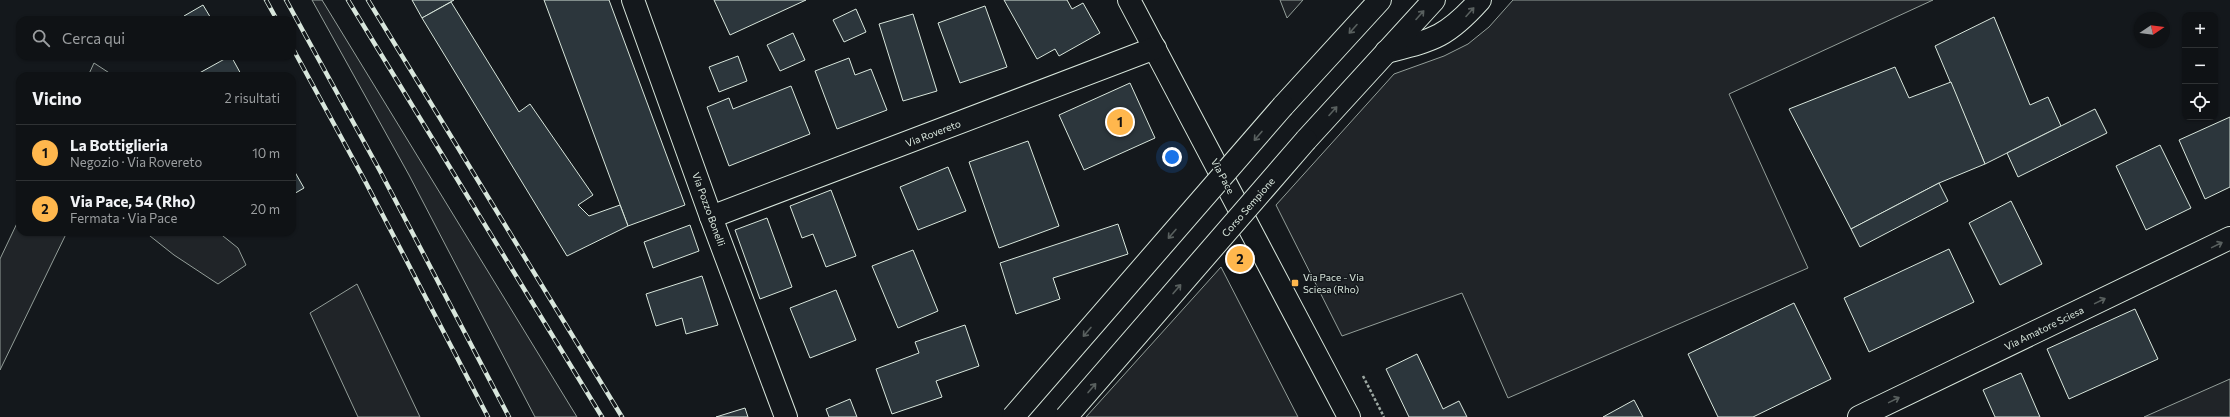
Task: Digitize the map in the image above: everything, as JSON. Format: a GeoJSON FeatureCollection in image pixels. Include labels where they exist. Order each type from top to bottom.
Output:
{"type":"FeatureCollection","features":[{"type":"Feature","properties":{"kind":"main road","name":"Via Pozzo Bonelli"},"geometry":{"type":"LineString","coordinates":[[633,0],[711,217],[786,417]]}},
{"type":"Feature","properties":{"kind":"main road","name":"Via Pace"},"geometry":{"type":"LineString","coordinates":[[1129,0],[1349,417]]}},
{"type":"Feature","properties":{"kind":"main road"},"geometry":{"type":"LineString","coordinates":[[1013,417],[1283,106],[1380,0]]}},
{"type":"Feature","properties":{"kind":"main road","name":"Corso Sempione"},"geometry":{"type":"LineString","coordinates":[[1066,417],[1306,140],[1434,0]]}},
{"type":"Feature","properties":{"kind":"main road"},"geometry":{"type":"LineString","coordinates":[[1386,52],[1440,36],[1457,24],[1480,0]]}},
{"type":"Feature","properties":{"kind":"main road","name":"Via Rovereto"},"geometry":{"type":"LineString","coordinates":[[711,217],[1155,48]]}},
{"type":"Feature","properties":{"kind":"main road","name":"Via Amatore Sciesa"},"geometry":{"type":"LineString","coordinates":[[1859,417],[2230,238]]}},
{"type":"Feature","properties":{"kind":"shaded area"},"geometry":{"type":"Polygon","coordinates":[[[312,0],[322,0],[577,417],[535,417],[409,175],[312,0]]]}},
{"type":"Feature","properties":{"kind":"shaded area"},"geometry":{"type":"Polygon","coordinates":[[[1280,0],[1303,0],[1287,18],[1280,0]]]}},
{"type":"Feature","properties":{"kind":"shaded area"},"geometry":{"type":"Polygon","coordinates":[[[1513,0],[1933,0],[1729,94],[1808,268],[1508,398],[1462,293],[1342,336],[1276,205],[1394,74],[1444,56],[1468,44],[1489,27],[1513,0]]]}},
{"type":"Feature","properties":{"kind":"shaded area"},"geometry":{"type":"Polygon","coordinates":[[[94,63],[108,72],[90,72],[94,63]]]}},
{"type":"Feature","properties":{"kind":"shaded area"},"geometry":{"type":"Polygon","coordinates":[[[16,225],[16,236],[65,236],[0,370],[0,259],[16,225]]]}},
{"type":"Feature","properties":{"kind":"shaded area"},"geometry":{"type":"Polygon","coordinates":[[[150,236],[223,236],[238,248],[246,265],[218,284],[174,255],[150,236]]]}},
{"type":"Feature","properties":{"kind":"shaded area"},"geometry":{"type":"Polygon","coordinates":[[[1221,267],[1298,417],[1086,417],[1221,267]]]}},
{"type":"Feature","properties":{"kind":"shaded area"},"geometry":{"type":"Polygon","coordinates":[[[357,284],[420,417],[358,417],[310,313],[357,284]]]}},
{"type":"Feature","properties":{"kind":"shaded area"},"geometry":{"type":"Polygon","coordinates":[[[2230,379],[2230,417],[2144,417],[2230,379]]]}},
{"type":"Feature","properties":{"kind":"building"},"geometry":{"type":"Polygon","coordinates":[[[412,0],[454,0],[422,18],[412,0]]]}},
{"type":"Feature","properties":{"kind":"building"},"geometry":{"type":"Polygon","coordinates":[[[544,0],[609,0],[685,205],[628,226],[544,0]]]}},
{"type":"Feature","properties":{"kind":"building"},"geometry":{"type":"Polygon","coordinates":[[[714,0],[806,0],[730,35],[714,0]]]}},
{"type":"Feature","properties":{"kind":"building"},"geometry":{"type":"Polygon","coordinates":[[[1004,0],[1067,0],[1072,9],[1083,3],[1100,33],[1059,56],[1055,49],[1037,59],[1004,0]]]}},
{"type":"Feature","properties":{"kind":"building"},"geometry":{"type":"Polygon","coordinates":[[[451,2],[519,112],[530,104],[593,195],[578,205],[589,216],[620,205],[628,226],[567,256],[422,18],[451,2]]]}},
{"type":"Feature","properties":{"kind":"building"},"geometry":{"type":"Polygon","coordinates":[[[203,5],[210,16],[184,16],[203,5]]]}},
{"type":"Feature","properties":{"kind":"building"},"geometry":{"type":"Polygon","coordinates":[[[985,6],[1007,67],[960,83],[938,23],[985,6]]]}},
{"type":"Feature","properties":{"kind":"building"},"geometry":{"type":"Polygon","coordinates":[[[856,9],[866,32],[844,42],[833,20],[856,9]]]}},
{"type":"Feature","properties":{"kind":"building"},"geometry":{"type":"Polygon","coordinates":[[[913,14],[937,91],[903,101],[879,24],[913,14]]]}},
{"type":"Feature","properties":{"kind":"building"},"geometry":{"type":"Polygon","coordinates":[[[1994,17],[2030,105],[2048,97],[2061,126],[1985,164],[1935,46],[1994,17]]]}},
{"type":"Feature","properties":{"kind":"building"},"geometry":{"type":"Polygon","coordinates":[[[793,33],[805,60],[780,71],[767,45],[793,33]]]}},
{"type":"Feature","properties":{"kind":"building"},"geometry":{"type":"Polygon","coordinates":[[[738,56],[747,81],[719,92],[709,67],[738,56]]]}},
{"type":"Feature","properties":{"kind":"building"},"geometry":{"type":"Polygon","coordinates":[[[849,58],[855,75],[871,69],[887,110],[837,129],[815,71],[849,58]]]}},
{"type":"Feature","properties":{"kind":"building"},"geometry":{"type":"Polygon","coordinates":[[[223,60],[233,60],[240,72],[201,72],[223,60]]]}},
{"type":"Feature","properties":{"kind":"building"},"geometry":{"type":"Polygon","coordinates":[[[1895,67],[1909,98],[1951,82],[1985,164],[1939,183],[1851,229],[1789,109],[1895,67]]]}},
{"type":"Feature","properties":{"kind":"building"},"geometry":{"type":"Polygon","coordinates":[[[1130,83],[1155,138],[1084,170],[1059,115],[1130,83]]]}},
{"type":"Feature","properties":{"kind":"building"},"geometry":{"type":"Polygon","coordinates":[[[791,86],[810,134],[729,166],[707,107],[729,98],[733,109],[791,86]]]}},
{"type":"Feature","properties":{"kind":"building"},"geometry":{"type":"Polygon","coordinates":[[[2095,109],[2107,133],[2018,177],[2007,153],[2095,109]]]}},
{"type":"Feature","properties":{"kind":"building"},"geometry":{"type":"Polygon","coordinates":[[[2230,117],[2230,187],[2205,199],[2179,140],[2230,117]]]}},
{"type":"Feature","properties":{"kind":"building"},"geometry":{"type":"Polygon","coordinates":[[[1028,141],[1059,226],[999,248],[969,162],[1028,141]]]}},
{"type":"Feature","properties":{"kind":"building"},"geometry":{"type":"Polygon","coordinates":[[[2160,145],[2191,208],[2146,230],[2116,166],[2160,145]]]}},
{"type":"Feature","properties":{"kind":"building"},"geometry":{"type":"Polygon","coordinates":[[[948,167],[966,211],[918,230],[900,187],[948,167]]]}},
{"type":"Feature","properties":{"kind":"building"},"geometry":{"type":"Polygon","coordinates":[[[296,174],[304,188],[296,193],[296,174]]]}},
{"type":"Feature","properties":{"kind":"building"},"geometry":{"type":"Polygon","coordinates":[[[1939,183],[1948,201],[1860,247],[1851,229],[1939,183]]]}},
{"type":"Feature","properties":{"kind":"building"},"geometry":{"type":"Polygon","coordinates":[[[831,190],[856,256],[826,267],[813,234],[802,238],[790,206],[831,190]]]}},
{"type":"Feature","properties":{"kind":"building"},"geometry":{"type":"Polygon","coordinates":[[[2011,201],[2042,264],[2000,285],[1969,223],[2011,201]]]}},
{"type":"Feature","properties":{"kind":"building"},"geometry":{"type":"Polygon","coordinates":[[[767,218],[792,287],[760,299],[735,230],[767,218]]]}},
{"type":"Feature","properties":{"kind":"building"},"geometry":{"type":"Polygon","coordinates":[[[1118,224],[1128,254],[1053,278],[1060,299],[1016,314],[1000,263],[1118,224]]]}},
{"type":"Feature","properties":{"kind":"building"},"geometry":{"type":"Polygon","coordinates":[[[690,225],[699,251],[653,268],[644,242],[690,225]]]}},
{"type":"Feature","properties":{"kind":"building"},"geometry":{"type":"Polygon","coordinates":[[[1949,249],[1974,302],[1869,352],[1844,298],[1949,249]]]}},
{"type":"Feature","properties":{"kind":"building"},"geometry":{"type":"Polygon","coordinates":[[[913,250],[938,311],[898,328],[872,266],[913,250]]]}},
{"type":"Feature","properties":{"kind":"building"},"geometry":{"type":"Polygon","coordinates":[[[702,276],[718,325],[686,334],[682,318],[656,326],[646,294],[702,276]]]}},
{"type":"Feature","properties":{"kind":"building"},"geometry":{"type":"Polygon","coordinates":[[[836,290],[856,340],[810,358],[790,308],[836,290]]]}},
{"type":"Feature","properties":{"kind":"building"},"geometry":{"type":"Polygon","coordinates":[[[1794,303],[1831,379],[1753,417],[1718,417],[1688,354],[1794,303]]]}},
{"type":"Feature","properties":{"kind":"building"},"geometry":{"type":"Polygon","coordinates":[[[2135,309],[2158,359],[2069,399],[2047,349],[2135,309]]]}},
{"type":"Feature","properties":{"kind":"building"},"geometry":{"type":"Polygon","coordinates":[[[965,325],[979,366],[936,381],[942,397],[892,414],[876,369],[919,353],[915,342],[965,325]]]}},
{"type":"Feature","properties":{"kind":"building"},"geometry":{"type":"Polygon","coordinates":[[[1417,354],[1443,409],[1459,401],[1467,417],[1409,417],[1386,369],[1417,354]]]}},
{"type":"Feature","properties":{"kind":"building"},"geometry":{"type":"Polygon","coordinates":[[[2021,373],[2040,417],[1995,417],[1983,390],[2021,373]]]}},
{"type":"Feature","properties":{"kind":"building"},"geometry":{"type":"Polygon","coordinates":[[[850,399],[857,417],[829,417],[826,409],[850,399]]]}},
{"type":"Feature","properties":{"kind":"building"},"geometry":{"type":"Polygon","coordinates":[[[1634,400],[1643,417],[1603,417],[1634,400]]]}},
{"type":"Feature","properties":{"kind":"building"},"geometry":{"type":"Polygon","coordinates":[[[745,408],[748,417],[716,417],[745,408]]]}},
{"type":"Feature","properties":{"kind":"railway"},"geometry":{"type":"LineString","coordinates":[[266,0],[275,16]]}},
{"type":"Feature","properties":{"kind":"railway"},"geometry":{"type":"LineString","coordinates":[[286,0],[295,16]]}},
{"type":"Feature","properties":{"kind":"railway"},"geometry":{"type":"LineString","coordinates":[[348,0],[602,417]]}},
{"type":"Feature","properties":{"kind":"railway"},"geometry":{"type":"LineString","coordinates":[[368,0],[622,417]]}},
{"type":"Feature","properties":{"kind":"railway"},"geometry":{"type":"LineString","coordinates":[[296,18],[380,171],[509,417]]}},
{"type":"Feature","properties":{"kind":"railway"},"geometry":{"type":"LineString","coordinates":[[296,54],[365,181],[488,417]]}},
{"type":"Feature","properties":{"kind":"place","name":"La Bottiglieria"},"geometry":{"type":"Point","coordinates":[1120,122]}},
{"type":"Feature","properties":{"kind":"place","name":"Via Pace, 54 (Rho)"},"geometry":{"type":"Point","coordinates":[1240,259]}},
{"type":"Feature","properties":{"kind":"place","name":"Via Pace - Via Sciesa (Rho)"},"geometry":{"type":"Point","coordinates":[1295,283]}}]}
